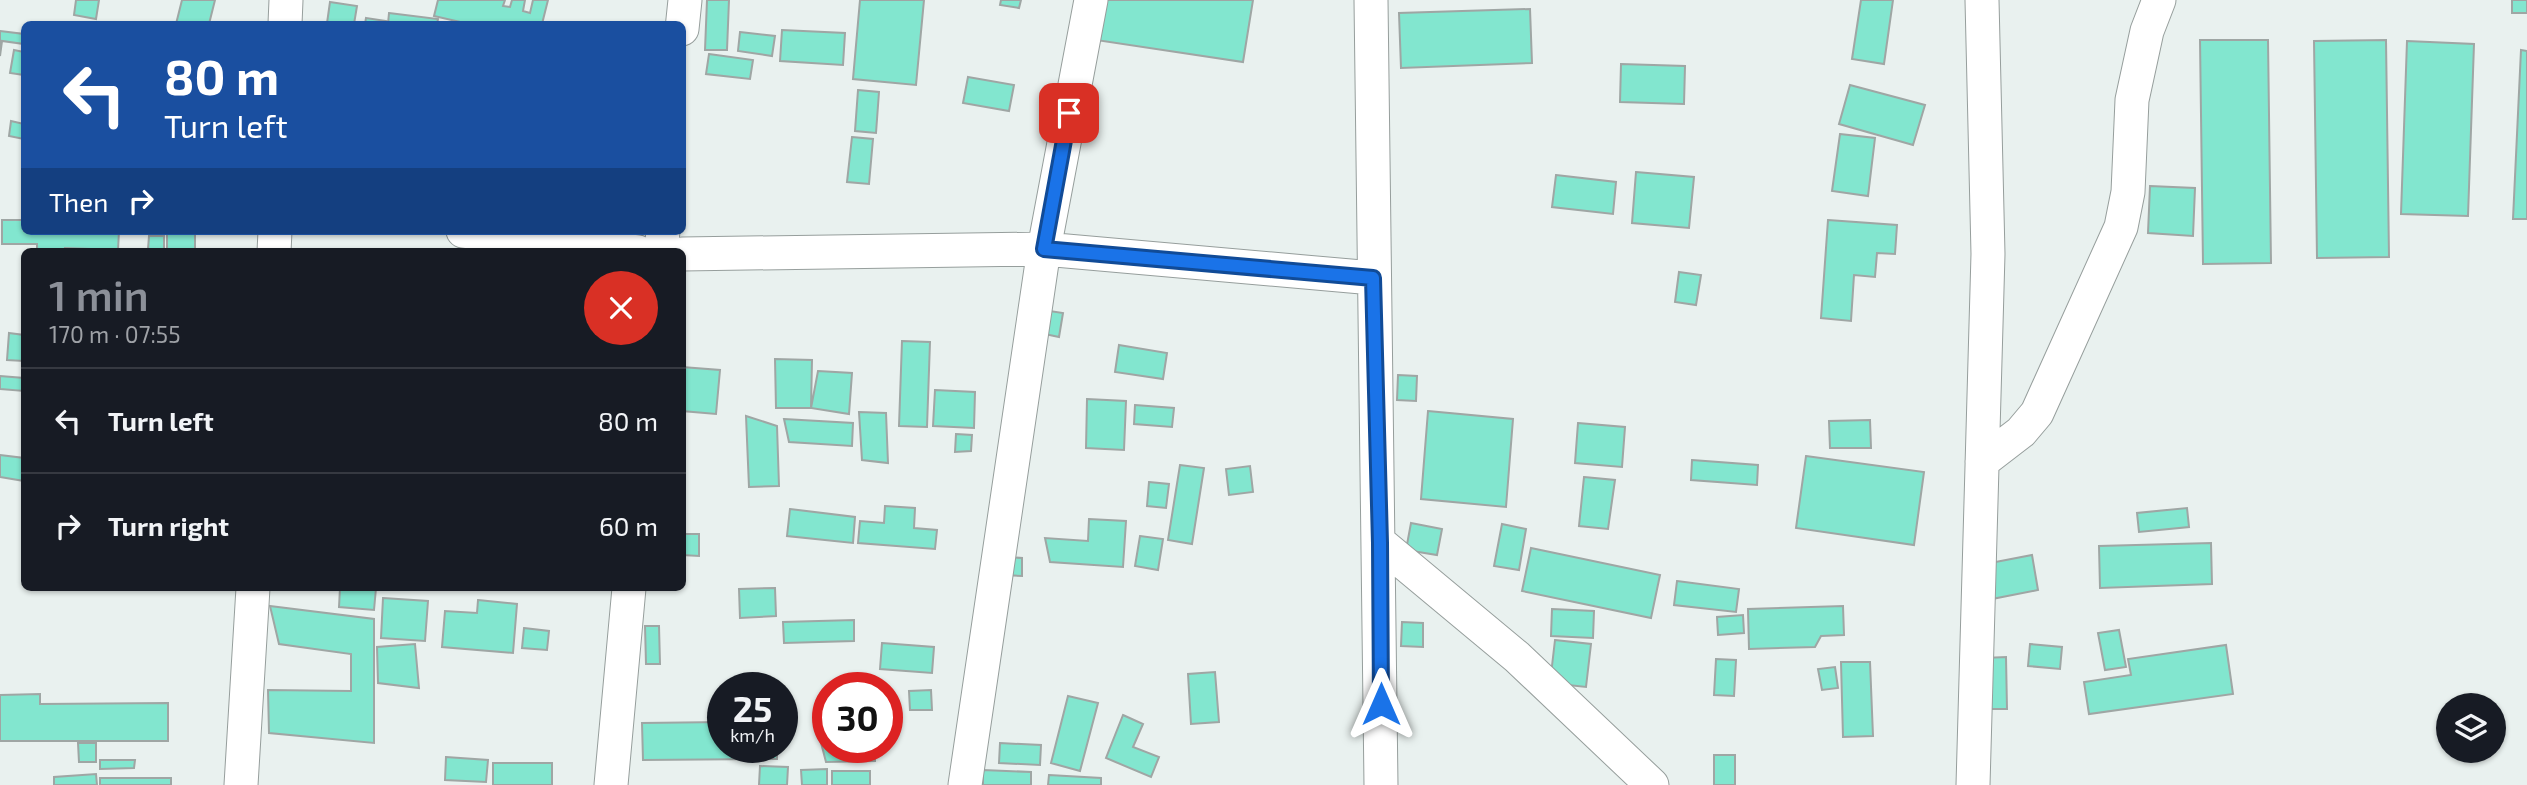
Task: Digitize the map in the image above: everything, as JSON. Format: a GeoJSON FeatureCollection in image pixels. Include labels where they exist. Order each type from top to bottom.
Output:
{"type":"FeatureCollection","features":[{"type":"Feature","properties":{"kind":"street"},"geometry":{"type":"LineString","coordinates":[[285,21],[286,0]]}},
{"type":"Feature","properties":{"kind":"street"},"geometry":{"type":"LineString","coordinates":[[683,21],[685,0]]}},
{"type":"Feature","properties":{"kind":"street"},"geometry":{"type":"LineString","coordinates":[[965,785],[1044,249],[1091,0]]}},
{"type":"Feature","properties":{"kind":"street"},"geometry":{"type":"LineString","coordinates":[[1371,0],[1381,785]]}},
{"type":"Feature","properties":{"kind":"street"},"geometry":{"type":"LineString","coordinates":[[1973,785],[1987,254],[1982,0]]}},
{"type":"Feature","properties":{"kind":"street"},"geometry":{"type":"LineString","coordinates":[[1982,462],[2021,432],[2037,413],[2121,228],[2128,191],[2132,100],[2147,31],[2159,0]]}},
{"type":"Feature","properties":{"kind":"street"},"geometry":{"type":"LineString","coordinates":[[496,235],[605,248]]}},
{"type":"Feature","properties":{"kind":"street"},"geometry":{"type":"LineString","coordinates":[[686,254],[1044,249],[1373,278]]}},
{"type":"Feature","properties":{"kind":"street"},"geometry":{"type":"LineString","coordinates":[[1380,543],[1517,657],[1652,785]]}},
{"type":"Feature","properties":{"kind":"street"},"geometry":{"type":"LineString","coordinates":[[241,785],[253,591]]}},
{"type":"Feature","properties":{"kind":"street"},"geometry":{"type":"LineString","coordinates":[[611,785],[629,591]]}},
{"type":"Feature","properties":{"kind":"building"},"geometry":{"type":"Polygon","coordinates":[[[76,0],[99,0],[96,19],[74,15],[76,0]]]}},
{"type":"Feature","properties":{"kind":"building"},"geometry":{"type":"Polygon","coordinates":[[[182,0],[215,0],[210,21],[177,21],[182,0]]]}},
{"type":"Feature","properties":{"kind":"building"},"geometry":{"type":"Polygon","coordinates":[[[438,0],[505,0],[503,6],[510,7],[512,0],[525,0],[523,11],[530,13],[533,0],[548,0],[543,21],[456,21],[434,16],[438,0]]]}},
{"type":"Feature","properties":{"kind":"building"},"geometry":{"type":"Polygon","coordinates":[[[707,0],[729,0],[727,50],[705,50],[707,0]]]}},
{"type":"Feature","properties":{"kind":"building"},"geometry":{"type":"Polygon","coordinates":[[[860,0],[924,0],[916,85],[853,79],[860,0]]]}},
{"type":"Feature","properties":{"kind":"building"},"geometry":{"type":"Polygon","coordinates":[[[1001,0],[1021,0],[1019,8],[1000,5],[1001,0]]]}},
{"type":"Feature","properties":{"kind":"building"},"geometry":{"type":"Polygon","coordinates":[[[1102,0],[1253,0],[1243,62],[1096,40],[1102,0]]]}},
{"type":"Feature","properties":{"kind":"building"},"geometry":{"type":"Polygon","coordinates":[[[1861,0],[1893,0],[1884,64],[1852,59],[1861,0]]]}},
{"type":"Feature","properties":{"kind":"building"},"geometry":{"type":"Polygon","coordinates":[[[2512,0],[2527,0],[2527,13],[2512,13],[2512,0]]]}},
{"type":"Feature","properties":{"kind":"building"},"geometry":{"type":"Polygon","coordinates":[[[330,2],[357,6],[354,21],[327,21],[330,2]]]}},
{"type":"Feature","properties":{"kind":"building"},"geometry":{"type":"Polygon","coordinates":[[[1530,9],[1532,63],[1401,68],[1399,13],[1530,9]]]}},
{"type":"Feature","properties":{"kind":"building"},"geometry":{"type":"Polygon","coordinates":[[[389,13],[438,19],[438,21],[388,21],[389,13]]]}},
{"type":"Feature","properties":{"kind":"building"},"geometry":{"type":"Polygon","coordinates":[[[366,18],[386,21],[366,21],[366,18]]]}},
{"type":"Feature","properties":{"kind":"building"},"geometry":{"type":"Polygon","coordinates":[[[782,30],[845,33],[843,65],[780,61],[782,30]]]}},
{"type":"Feature","properties":{"kind":"building"},"geometry":{"type":"Polygon","coordinates":[[[0,31],[21,34],[21,44],[2,41],[0,56],[0,31]]]}},
{"type":"Feature","properties":{"kind":"building"},"geometry":{"type":"Polygon","coordinates":[[[740,32],[775,36],[772,56],[738,51],[740,32]]]}},
{"type":"Feature","properties":{"kind":"building"},"geometry":{"type":"Polygon","coordinates":[[[2200,40],[2268,40],[2271,263],[2203,264],[2200,40]]]}},
{"type":"Feature","properties":{"kind":"building"},"geometry":{"type":"Polygon","coordinates":[[[2386,40],[2389,257],[2317,258],[2314,41],[2386,40]]]}},
{"type":"Feature","properties":{"kind":"building"},"geometry":{"type":"Polygon","coordinates":[[[2407,41],[2474,44],[2468,216],[2401,214],[2407,41]]]}},
{"type":"Feature","properties":{"kind":"building"},"geometry":{"type":"Polygon","coordinates":[[[14,50],[21,51],[21,75],[10,73],[14,50]]]}},
{"type":"Feature","properties":{"kind":"building"},"geometry":{"type":"Polygon","coordinates":[[[2521,50],[2527,51],[2527,219],[2513,219],[2521,50]]]}},
{"type":"Feature","properties":{"kind":"building"},"geometry":{"type":"Polygon","coordinates":[[[709,54],[753,60],[750,79],[706,74],[709,54]]]}},
{"type":"Feature","properties":{"kind":"building"},"geometry":{"type":"Polygon","coordinates":[[[1621,64],[1685,66],[1684,104],[1620,102],[1621,64]]]}},
{"type":"Feature","properties":{"kind":"building"},"geometry":{"type":"Polygon","coordinates":[[[968,77],[1014,85],[1009,111],[963,103],[968,77]]]}},
{"type":"Feature","properties":{"kind":"building"},"geometry":{"type":"Polygon","coordinates":[[[1850,85],[1925,105],[1913,145],[1839,124],[1850,85]]]}},
{"type":"Feature","properties":{"kind":"building"},"geometry":{"type":"Polygon","coordinates":[[[858,90],[879,92],[876,133],[855,131],[858,90]]]}},
{"type":"Feature","properties":{"kind":"building"},"geometry":{"type":"Polygon","coordinates":[[[11,121],[21,123],[21,138],[9,136],[11,121]]]}},
{"type":"Feature","properties":{"kind":"building"},"geometry":{"type":"Polygon","coordinates":[[[1840,134],[1875,138],[1868,196],[1832,191],[1840,134]]]}},
{"type":"Feature","properties":{"kind":"building"},"geometry":{"type":"Polygon","coordinates":[[[852,137],[873,139],[869,184],[847,182],[852,137]]]}},
{"type":"Feature","properties":{"kind":"building"},"geometry":{"type":"Polygon","coordinates":[[[1636,172],[1694,177],[1689,228],[1632,223],[1636,172]]]}},
{"type":"Feature","properties":{"kind":"building"},"geometry":{"type":"Polygon","coordinates":[[[1556,175],[1616,182],[1613,214],[1552,207],[1556,175]]]}},
{"type":"Feature","properties":{"kind":"building"},"geometry":{"type":"Polygon","coordinates":[[[2150,186],[2195,188],[2193,236],[2148,233],[2150,186]]]}},
{"type":"Feature","properties":{"kind":"building"},"geometry":{"type":"Polygon","coordinates":[[[2,220],[21,220],[21,235],[119,235],[118,248],[37,248],[37,244],[2,244],[2,220]]]}},
{"type":"Feature","properties":{"kind":"building"},"geometry":{"type":"Polygon","coordinates":[[[1828,220],[1897,225],[1895,254],[1877,253],[1875,277],[1854,275],[1851,321],[1821,318],[1828,220]]]}},
{"type":"Feature","properties":{"kind":"building"},"geometry":{"type":"Polygon","coordinates":[[[167,235],[195,235],[195,248],[167,248],[167,235]]]}},
{"type":"Feature","properties":{"kind":"building"},"geometry":{"type":"Polygon","coordinates":[[[149,236],[164,236],[164,248],[148,248],[149,236]]]}},
{"type":"Feature","properties":{"kind":"building"},"geometry":{"type":"Polygon","coordinates":[[[1679,272],[1701,275],[1696,305],[1675,302],[1679,272]]]}},
{"type":"Feature","properties":{"kind":"building"},"geometry":{"type":"Polygon","coordinates":[[[1043,310],[1063,313],[1059,337],[1040,333],[1043,310]]]}},
{"type":"Feature","properties":{"kind":"building"},"geometry":{"type":"Polygon","coordinates":[[[9,333],[21,335],[21,361],[7,360],[9,333]]]}},
{"type":"Feature","properties":{"kind":"building"},"geometry":{"type":"Polygon","coordinates":[[[902,341],[930,342],[927,427],[899,426],[902,341]]]}},
{"type":"Feature","properties":{"kind":"building"},"geometry":{"type":"Polygon","coordinates":[[[1119,345],[1167,353],[1163,379],[1115,372],[1119,345]]]}},
{"type":"Feature","properties":{"kind":"building"},"geometry":{"type":"Polygon","coordinates":[[[775,359],[812,360],[811,408],[776,408],[775,359]]]}},
{"type":"Feature","properties":{"kind":"building"},"geometry":{"type":"Polygon","coordinates":[[[686,367],[720,370],[716,414],[686,411],[686,367]]]}},
{"type":"Feature","properties":{"kind":"building"},"geometry":{"type":"Polygon","coordinates":[[[818,371],[852,373],[849,414],[811,408],[818,371]]]}},
{"type":"Feature","properties":{"kind":"building"},"geometry":{"type":"Polygon","coordinates":[[[1398,375],[1417,376],[1416,401],[1397,400],[1398,375]]]}},
{"type":"Feature","properties":{"kind":"building"},"geometry":{"type":"Polygon","coordinates":[[[0,376],[21,378],[21,391],[0,389],[0,376]]]}},
{"type":"Feature","properties":{"kind":"building"},"geometry":{"type":"Polygon","coordinates":[[[935,390],[975,392],[974,428],[933,426],[935,390]]]}},
{"type":"Feature","properties":{"kind":"building"},"geometry":{"type":"Polygon","coordinates":[[[1087,399],[1126,401],[1124,450],[1086,448],[1087,399]]]}},
{"type":"Feature","properties":{"kind":"building"},"geometry":{"type":"Polygon","coordinates":[[[1135,405],[1174,408],[1172,427],[1134,424],[1135,405]]]}},
{"type":"Feature","properties":{"kind":"building"},"geometry":{"type":"Polygon","coordinates":[[[1428,411],[1513,419],[1506,507],[1421,499],[1428,411]]]}},
{"type":"Feature","properties":{"kind":"building"},"geometry":{"type":"Polygon","coordinates":[[[859,412],[886,413],[888,463],[862,460],[859,412]]]}},
{"type":"Feature","properties":{"kind":"building"},"geometry":{"type":"Polygon","coordinates":[[[746,416],[777,426],[779,486],[749,487],[746,416]]]}},
{"type":"Feature","properties":{"kind":"building"},"geometry":{"type":"Polygon","coordinates":[[[784,419],[853,423],[852,446],[789,442],[784,419]]]}},
{"type":"Feature","properties":{"kind":"building"},"geometry":{"type":"Polygon","coordinates":[[[1870,420],[1871,448],[1830,448],[1829,421],[1870,420]]]}},
{"type":"Feature","properties":{"kind":"building"},"geometry":{"type":"Polygon","coordinates":[[[1578,423],[1625,427],[1622,467],[1575,463],[1578,423]]]}},
{"type":"Feature","properties":{"kind":"building"},"geometry":{"type":"Polygon","coordinates":[[[956,434],[972,435],[971,451],[955,452],[956,434]]]}},
{"type":"Feature","properties":{"kind":"building"},"geometry":{"type":"Polygon","coordinates":[[[0,455],[21,458],[21,480],[0,477],[0,455]]]}},
{"type":"Feature","properties":{"kind":"building"},"geometry":{"type":"Polygon","coordinates":[[[1806,456],[1924,472],[1914,545],[1796,528],[1806,456]]]}},
{"type":"Feature","properties":{"kind":"building"},"geometry":{"type":"Polygon","coordinates":[[[1692,460],[1758,465],[1757,485],[1691,480],[1692,460]]]}},
{"type":"Feature","properties":{"kind":"building"},"geometry":{"type":"Polygon","coordinates":[[[1180,465],[1204,468],[1192,544],[1168,540],[1180,465]]]}},
{"type":"Feature","properties":{"kind":"building"},"geometry":{"type":"Polygon","coordinates":[[[1250,466],[1253,492],[1229,495],[1226,469],[1250,466]]]}},
{"type":"Feature","properties":{"kind":"building"},"geometry":{"type":"Polygon","coordinates":[[[1584,477],[1615,480],[1608,529],[1579,526],[1584,477]]]}},
{"type":"Feature","properties":{"kind":"building"},"geometry":{"type":"Polygon","coordinates":[[[1149,482],[1169,484],[1166,508],[1147,506],[1149,482]]]}},
{"type":"Feature","properties":{"kind":"building"},"geometry":{"type":"Polygon","coordinates":[[[885,506],[915,508],[914,528],[937,530],[935,549],[858,543],[860,521],[884,523],[885,506]]]}},
{"type":"Feature","properties":{"kind":"building"},"geometry":{"type":"Polygon","coordinates":[[[2187,508],[2189,527],[2139,532],[2137,513],[2187,508]]]}},
{"type":"Feature","properties":{"kind":"building"},"geometry":{"type":"Polygon","coordinates":[[[790,509],[855,517],[853,543],[787,536],[790,509]]]}},
{"type":"Feature","properties":{"kind":"building"},"geometry":{"type":"Polygon","coordinates":[[[1089,519],[1126,521],[1123,567],[1050,562],[1045,538],[1088,541],[1089,519]]]}},
{"type":"Feature","properties":{"kind":"building"},"geometry":{"type":"Polygon","coordinates":[[[1411,523],[1442,529],[1437,555],[1406,550],[1411,523]]]}},
{"type":"Feature","properties":{"kind":"building"},"geometry":{"type":"Polygon","coordinates":[[[1502,524],[1526,529],[1519,570],[1494,566],[1502,524]]]}},
{"type":"Feature","properties":{"kind":"building"},"geometry":{"type":"Polygon","coordinates":[[[686,534],[699,534],[699,556],[686,555],[686,534]]]}},
{"type":"Feature","properties":{"kind":"building"},"geometry":{"type":"Polygon","coordinates":[[[1140,536],[1163,539],[1158,570],[1135,566],[1140,536]]]}},
{"type":"Feature","properties":{"kind":"building"},"geometry":{"type":"Polygon","coordinates":[[[2211,543],[2212,584],[2100,588],[2099,546],[2211,543]]]}},
{"type":"Feature","properties":{"kind":"building"},"geometry":{"type":"Polygon","coordinates":[[[1531,548],[1660,575],[1651,618],[1522,591],[1531,548]]]}},
{"type":"Feature","properties":{"kind":"building"},"geometry":{"type":"Polygon","coordinates":[[[2032,555],[2038,590],[1992,599],[1985,564],[2032,555]]]}},
{"type":"Feature","properties":{"kind":"building"},"geometry":{"type":"Polygon","coordinates":[[[1006,557],[1022,558],[1022,576],[1005,575],[1006,557]]]}},
{"type":"Feature","properties":{"kind":"building"},"geometry":{"type":"Polygon","coordinates":[[[1677,581],[1739,589],[1736,612],[1674,605],[1677,581]]]}},
{"type":"Feature","properties":{"kind":"building"},"geometry":{"type":"Polygon","coordinates":[[[775,588],[776,616],[740,618],[739,589],[775,588]]]}},
{"type":"Feature","properties":{"kind":"building"},"geometry":{"type":"Polygon","coordinates":[[[340,591],[376,591],[374,610],[339,607],[340,591]]]}},
{"type":"Feature","properties":{"kind":"building"},"geometry":{"type":"Polygon","coordinates":[[[383,598],[428,601],[425,641],[381,638],[383,598]]]}},
{"type":"Feature","properties":{"kind":"building"},"geometry":{"type":"Polygon","coordinates":[[[478,600],[517,604],[513,653],[442,647],[445,611],[477,613],[478,600]]]}},
{"type":"Feature","properties":{"kind":"building"},"geometry":{"type":"Polygon","coordinates":[[[270,606],[374,619],[374,743],[269,733],[268,690],[351,691],[351,654],[279,644],[270,606]]]}},
{"type":"Feature","properties":{"kind":"building"},"geometry":{"type":"Polygon","coordinates":[[[1843,606],[1844,635],[1821,636],[1815,647],[1749,649],[1748,609],[1843,606]]]}},
{"type":"Feature","properties":{"kind":"building"},"geometry":{"type":"Polygon","coordinates":[[[1552,609],[1594,611],[1593,638],[1551,636],[1552,609]]]}},
{"type":"Feature","properties":{"kind":"building"},"geometry":{"type":"Polygon","coordinates":[[[1743,615],[1744,633],[1718,635],[1717,617],[1743,615]]]}},
{"type":"Feature","properties":{"kind":"building"},"geometry":{"type":"Polygon","coordinates":[[[854,620],[854,641],[784,643],[783,622],[854,620]]]}},
{"type":"Feature","properties":{"kind":"building"},"geometry":{"type":"Polygon","coordinates":[[[1402,622],[1423,623],[1423,647],[1401,646],[1402,622]]]}},
{"type":"Feature","properties":{"kind":"building"},"geometry":{"type":"Polygon","coordinates":[[[645,626],[659,626],[660,664],[646,664],[645,626]]]}},
{"type":"Feature","properties":{"kind":"building"},"geometry":{"type":"Polygon","coordinates":[[[524,628],[549,631],[547,650],[522,648],[524,628]]]}},
{"type":"Feature","properties":{"kind":"building"},"geometry":{"type":"Polygon","coordinates":[[[2119,630],[2126,667],[2105,670],[2098,633],[2119,630]]]}},
{"type":"Feature","properties":{"kind":"building"},"geometry":{"type":"Polygon","coordinates":[[[1555,640],[1591,644],[1586,687],[1550,683],[1555,640]]]}},
{"type":"Feature","properties":{"kind":"building"},"geometry":{"type":"Polygon","coordinates":[[[882,643],[934,647],[932,673],[880,669],[882,643]]]}},
{"type":"Feature","properties":{"kind":"building"},"geometry":{"type":"Polygon","coordinates":[[[415,644],[419,688],[378,683],[377,647],[415,644]]]}},
{"type":"Feature","properties":{"kind":"building"},"geometry":{"type":"Polygon","coordinates":[[[2030,644],[2062,647],[2060,669],[2028,666],[2030,644]]]}},
{"type":"Feature","properties":{"kind":"building"},"geometry":{"type":"Polygon","coordinates":[[[2226,645],[2233,694],[2089,714],[2084,682],[2131,675],[2128,659],[2226,645]]]}},
{"type":"Feature","properties":{"kind":"building"},"geometry":{"type":"Polygon","coordinates":[[[2006,657],[2007,709],[1985,709],[1984,658],[2006,657]]]}},
{"type":"Feature","properties":{"kind":"building"},"geometry":{"type":"Polygon","coordinates":[[[1716,659],[1736,660],[1734,696],[1714,695],[1716,659]]]}},
{"type":"Feature","properties":{"kind":"building"},"geometry":{"type":"Polygon","coordinates":[[[1841,662],[1870,662],[1873,736],[1843,737],[1841,662]]]}},
{"type":"Feature","properties":{"kind":"building"},"geometry":{"type":"Polygon","coordinates":[[[1835,667],[1838,688],[1822,690],[1818,669],[1835,667]]]}},
{"type":"Feature","properties":{"kind":"building"},"geometry":{"type":"Polygon","coordinates":[[[1215,672],[1219,722],[1191,724],[1188,674],[1215,672]]]}},
{"type":"Feature","properties":{"kind":"building"},"geometry":{"type":"Polygon","coordinates":[[[931,690],[932,710],[910,710],[909,691],[931,690]]]}},
{"type":"Feature","properties":{"kind":"building"},"geometry":{"type":"Polygon","coordinates":[[[40,694],[40,704],[168,703],[168,741],[0,741],[0,695],[40,694]]]}},
{"type":"Feature","properties":{"kind":"building"},"geometry":{"type":"Polygon","coordinates":[[[1068,696],[1098,703],[1080,771],[1051,763],[1068,696]]]}},
{"type":"Feature","properties":{"kind":"building"},"geometry":{"type":"Polygon","coordinates":[[[1123,715],[1143,724],[1133,747],[1159,757],[1151,777],[1106,758],[1123,715]]]}},
{"type":"Feature","properties":{"kind":"building"},"geometry":{"type":"Polygon","coordinates":[[[707,722],[707,760],[643,760],[642,723],[707,722]]]}},
{"type":"Feature","properties":{"kind":"building"},"geometry":{"type":"Polygon","coordinates":[[[78,743],[96,743],[96,762],[79,762],[78,743]]]}},
{"type":"Feature","properties":{"kind":"building"},"geometry":{"type":"Polygon","coordinates":[[[1000,743],[1041,745],[1040,765],[999,763],[1000,743]]]}},
{"type":"Feature","properties":{"kind":"building"},"geometry":{"type":"Polygon","coordinates":[[[1714,755],[1735,755],[1735,785],[1714,785],[1714,755]]]}},
{"type":"Feature","properties":{"kind":"building"},"geometry":{"type":"Polygon","coordinates":[[[446,757],[488,760],[486,782],[445,780],[446,757]]]}},
{"type":"Feature","properties":{"kind":"building"},"geometry":{"type":"Polygon","coordinates":[[[100,760],[135,760],[134,768],[100,769],[100,760]]]}},
{"type":"Feature","properties":{"kind":"building"},"geometry":{"type":"Polygon","coordinates":[[[493,763],[552,763],[552,785],[493,785],[493,763]]]}},
{"type":"Feature","properties":{"kind":"building"},"geometry":{"type":"Polygon","coordinates":[[[760,766],[788,767],[787,785],[759,785],[760,766]]]}},
{"type":"Feature","properties":{"kind":"building"},"geometry":{"type":"Polygon","coordinates":[[[827,769],[827,785],[802,785],[801,770],[827,769]]]}},
{"type":"Feature","properties":{"kind":"building"},"geometry":{"type":"Polygon","coordinates":[[[983,770],[1031,772],[1031,785],[983,785],[983,770]]]}},
{"type":"Feature","properties":{"kind":"building"},"geometry":{"type":"Polygon","coordinates":[[[832,771],[870,771],[870,785],[832,785],[832,771]]]}},
{"type":"Feature","properties":{"kind":"building"},"geometry":{"type":"Polygon","coordinates":[[[96,774],[97,785],[54,785],[54,777],[96,774]]]}},
{"type":"Feature","properties":{"kind":"building"},"geometry":{"type":"Polygon","coordinates":[[[1049,775],[1101,778],[1101,785],[1048,785],[1049,775]]]}},
{"type":"Feature","properties":{"kind":"building"},"geometry":{"type":"Polygon","coordinates":[[[100,778],[171,778],[171,785],[100,785],[100,778]]]}},
{"type":"Feature","properties":{"kind":"route"},"geometry":{"type":"LineString","coordinates":[[1069,113],[1044,249],[1373,278],[1381,704]]}}]}
